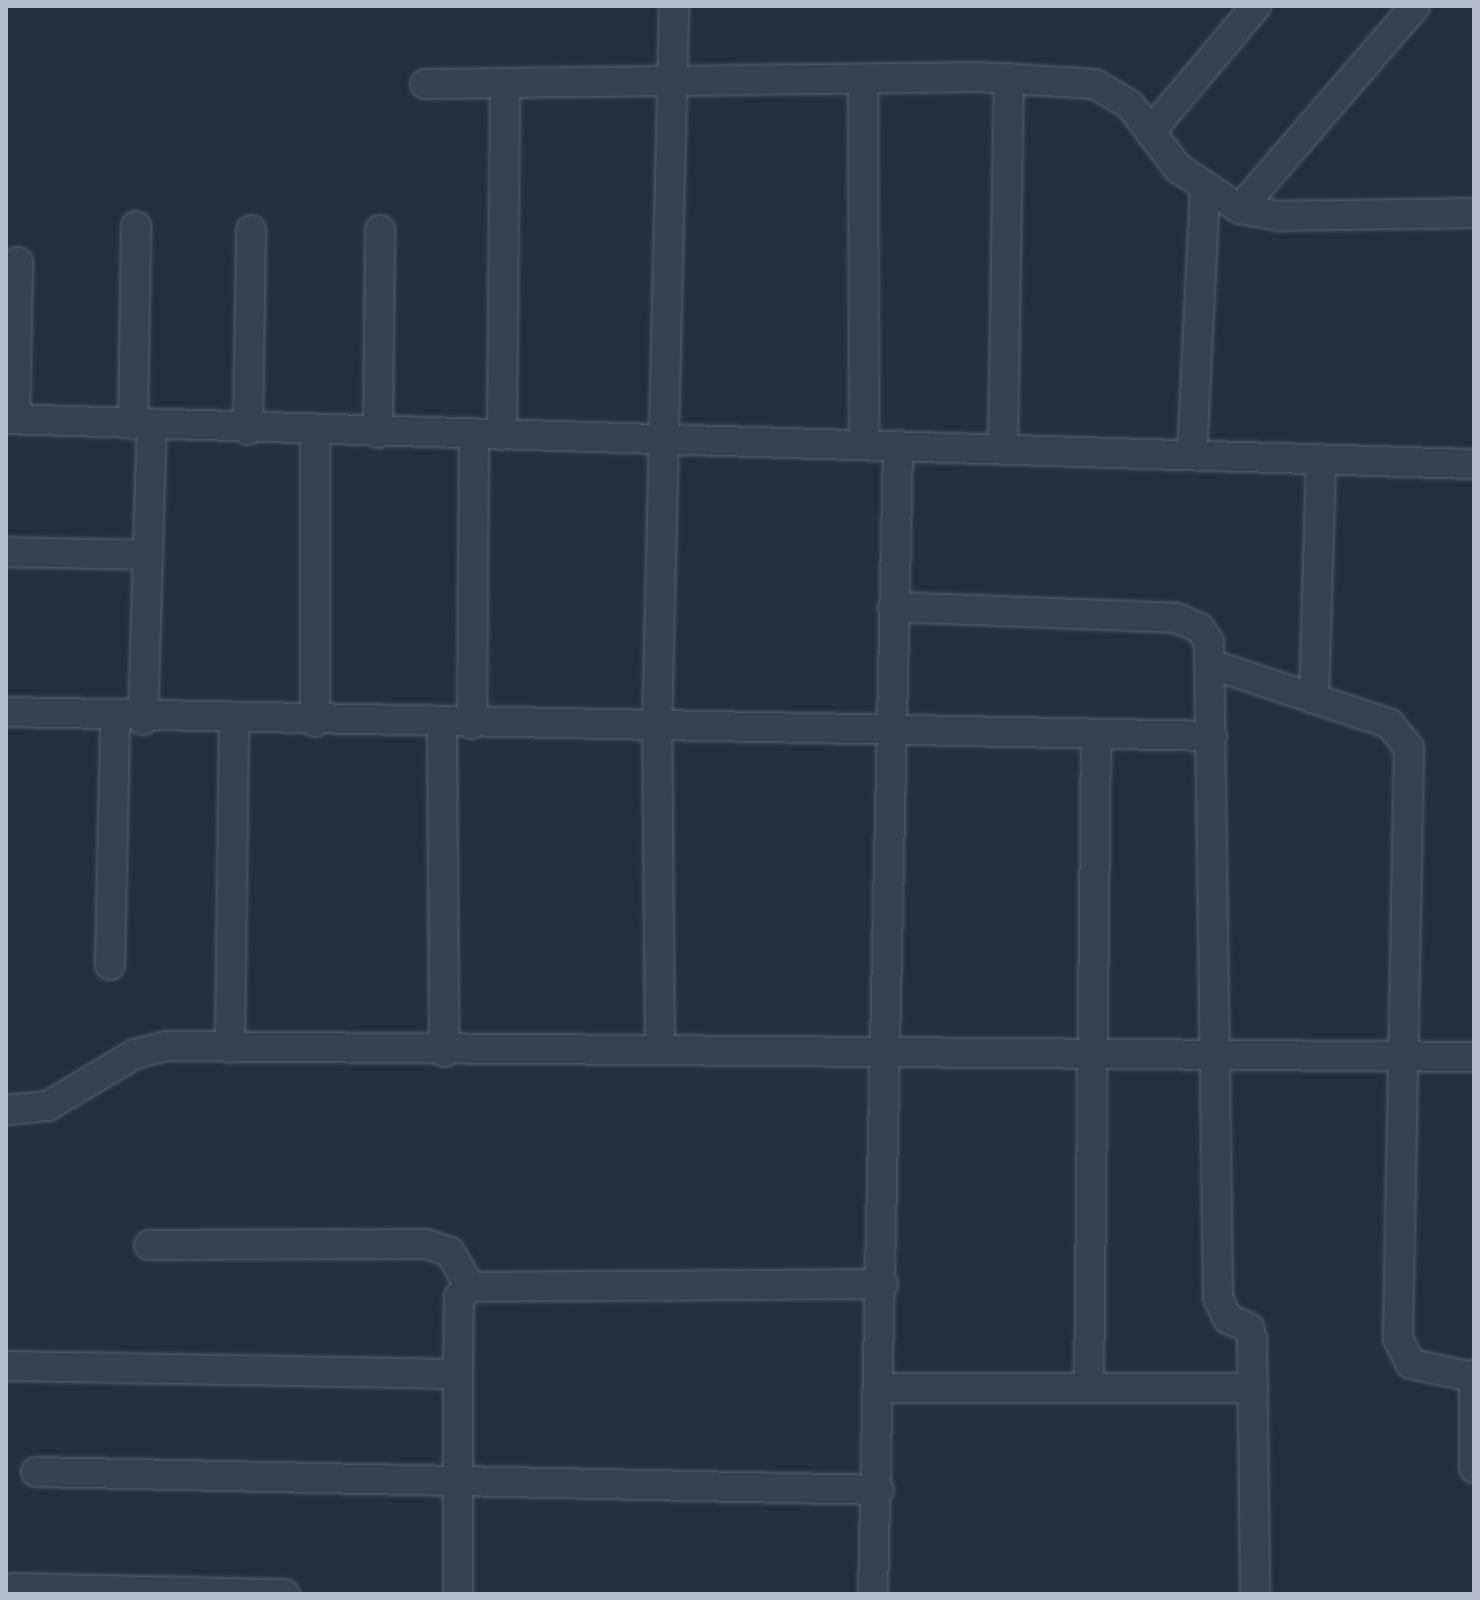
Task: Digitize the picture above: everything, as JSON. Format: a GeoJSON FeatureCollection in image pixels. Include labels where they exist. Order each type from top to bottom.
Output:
{"type":"FeatureCollection","features":[{"type":"Feature","properties":{"kind":"street"},"geometry":{"type":"LineString","coordinates":[[660,1049],[657,730],[668,437],[674,6]]}},
{"type":"Feature","properties":{"kind":"street"},"geometry":{"type":"LineString","coordinates":[[1150,132],[1256,6]]}},
{"type":"Feature","properties":{"kind":"street"},"geometry":{"type":"LineString","coordinates":[[1240,209],[1415,6]]}},
{"type":"Feature","properties":{"kind":"street"},"geometry":{"type":"LineString","coordinates":[[1003,448],[1009,78]]}},
{"type":"Feature","properties":{"kind":"street"},"geometry":{"type":"LineString","coordinates":[[425,84],[1009,78],[1104,87],[1205,190],[1240,209],[1278,216],[1474,213]]}},
{"type":"Feature","properties":{"kind":"street"},"geometry":{"type":"LineString","coordinates":[[863,81],[864,444]]}},
{"type":"Feature","properties":{"kind":"street"},"geometry":{"type":"LineString","coordinates":[[472,724],[505,83]]}},
{"type":"Feature","properties":{"kind":"street"},"geometry":{"type":"LineString","coordinates":[[1192,455],[1205,190]]}},
{"type":"Feature","properties":{"kind":"street"},"geometry":{"type":"LineString","coordinates":[[136,226],[148,555],[143,720]]}},
{"type":"Feature","properties":{"kind":"street"},"geometry":{"type":"LineString","coordinates":[[248,430],[251,230]]}},
{"type":"Feature","properties":{"kind":"street"},"geometry":{"type":"LineString","coordinates":[[378,433],[380,230]]}},
{"type":"Feature","properties":{"kind":"street"},"geometry":{"type":"LineString","coordinates":[[18,262],[10,419],[248,430],[668,437],[1474,464]]}},
{"type":"Feature","properties":{"kind":"street"},"geometry":{"type":"LineString","coordinates":[[315,432],[315,722]]}},
{"type":"Feature","properties":{"kind":"street"},"geometry":{"type":"LineString","coordinates":[[873,1594],[879,1490],[898,445]]}},
{"type":"Feature","properties":{"kind":"street"},"geometry":{"type":"LineString","coordinates":[[1314,699],[1321,461]]}},
{"type":"Feature","properties":{"kind":"street"},"geometry":{"type":"LineString","coordinates":[[6,552],[148,555]]}},
{"type":"Feature","properties":{"kind":"street"},"geometry":{"type":"LineString","coordinates":[[893,607],[1176,618],[1200,628],[1213,665],[1212,1052],[1218,1298],[1228,1319],[1249,1328],[1253,1388],[1255,1594]]}},
{"type":"Feature","properties":{"kind":"street"},"geometry":{"type":"LineString","coordinates":[[1213,665],[1399,728],[1409,748],[1409,1056],[1398,1339],[1411,1364],[1473,1376],[1474,1468]]}},
{"type":"Feature","properties":{"kind":"street"},"geometry":{"type":"LineString","coordinates":[[6,712],[143,720],[1212,736]]}},
{"type":"Feature","properties":{"kind":"street"},"geometry":{"type":"LineString","coordinates":[[110,965],[115,718]]}},
{"type":"Feature","properties":{"kind":"street"},"geometry":{"type":"LineString","coordinates":[[230,1048],[234,721]]}},
{"type":"Feature","properties":{"kind":"street"},"geometry":{"type":"LineString","coordinates":[[442,725],[444,1052]]}},
{"type":"Feature","properties":{"kind":"street"},"geometry":{"type":"LineString","coordinates":[[1089,1388],[1096,735]]}},
{"type":"Feature","properties":{"kind":"street"},"geometry":{"type":"LineString","coordinates":[[6,1110],[48,1106],[135,1054],[166,1046],[444,1052],[660,1049],[1092,1054],[1212,1052],[1474,1057]]}},
{"type":"Feature","properties":{"kind":"street"},"geometry":{"type":"LineString","coordinates":[[149,1245],[426,1244],[450,1252],[470,1287]]}},
{"type":"Feature","properties":{"kind":"street"},"geometry":{"type":"LineString","coordinates":[[458,1594],[459,1297],[470,1287],[883,1284]]}},
{"type":"Feature","properties":{"kind":"street"},"geometry":{"type":"LineString","coordinates":[[6,1366],[458,1374]]}},
{"type":"Feature","properties":{"kind":"street"},"geometry":{"type":"LineString","coordinates":[[879,1388],[1253,1388]]}},
{"type":"Feature","properties":{"kind":"street"},"geometry":{"type":"LineString","coordinates":[[36,1472],[879,1490]]}},
{"type":"Feature","properties":{"kind":"street"},"geometry":{"type":"LineString","coordinates":[[13,1588],[285,1594]]}}]}
